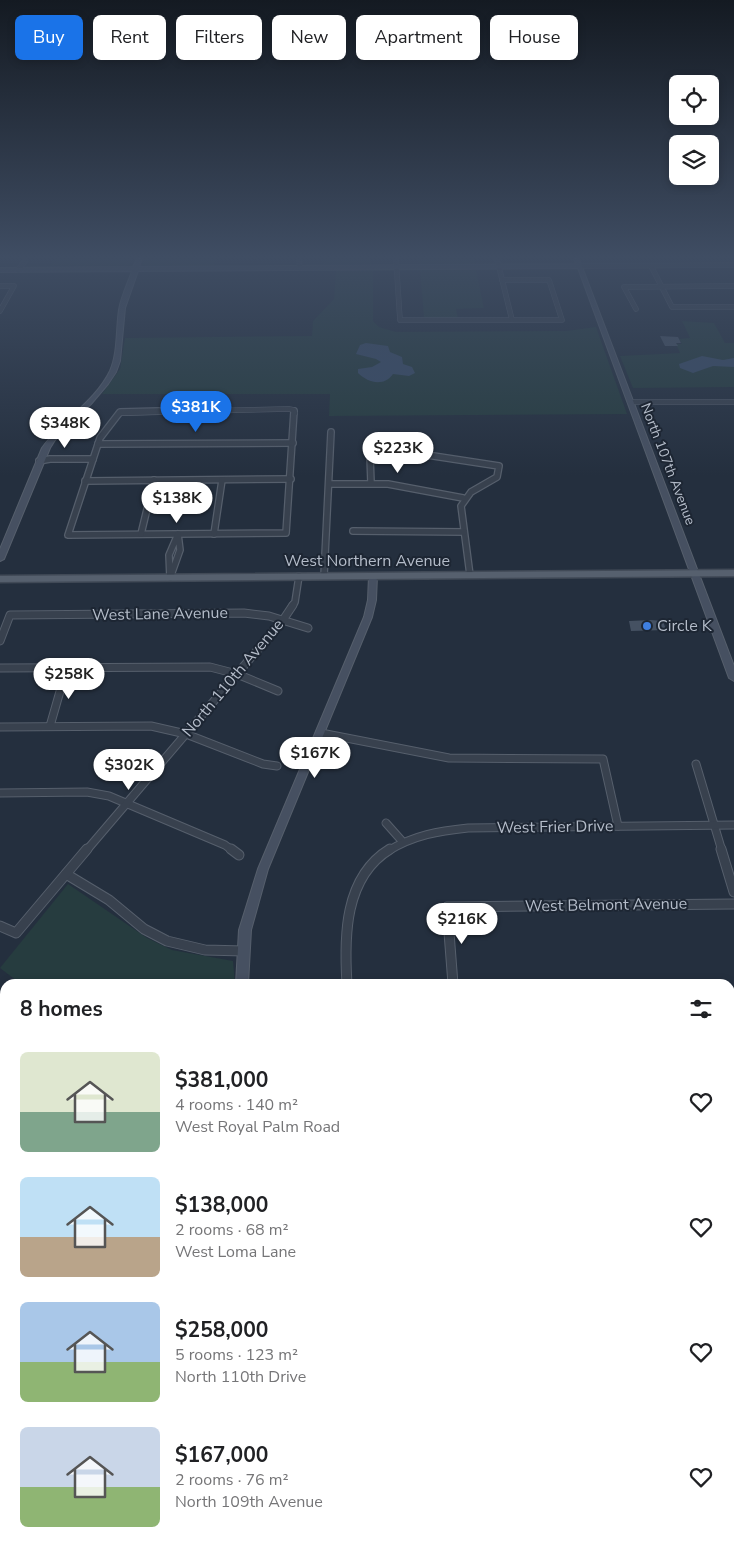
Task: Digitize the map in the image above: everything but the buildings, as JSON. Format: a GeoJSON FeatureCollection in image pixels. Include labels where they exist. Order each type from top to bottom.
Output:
{"type":"FeatureCollection","features":[{"type":"Feature","properties":{"kind":"main road","name":"West Northern Avenue"},"geometry":{"type":"LineString","coordinates":[[0,579],[734,573]]}},
{"type":"Feature","properties":{"kind":"street"},"geometry":{"type":"LineString","coordinates":[[0,558],[39,461],[52,440],[112,374],[117,361],[120,331]]}},
{"type":"Feature","properties":{"kind":"street","name":"North 107th Avenue"},"geometry":{"type":"LineString","coordinates":[[604,331],[734,678]]}},
{"type":"Feature","properties":{"kind":"street"},"geometry":{"type":"LineString","coordinates":[[630,402],[734,402]]}},
{"type":"Feature","properties":{"kind":"street"},"geometry":{"type":"LineString","coordinates":[[294,410],[293,443],[286,533],[68,535],[100,438],[120,412],[294,410]]}},
{"type":"Feature","properties":{"kind":"street"},"geometry":{"type":"LineString","coordinates":[[324,576],[330,432]]}},
{"type":"Feature","properties":{"kind":"street"},"geometry":{"type":"LineString","coordinates":[[98,444],[293,443]]}},
{"type":"Feature","properties":{"kind":"street"},"geometry":{"type":"LineString","coordinates":[[371,483],[371,454],[414,453],[498,466],[499,473],[497,476],[463,498],[461,506],[470,575]]}},
{"type":"Feature","properties":{"kind":"street"},"geometry":{"type":"LineString","coordinates":[[39,461],[49,463],[92,461]]}},
{"type":"Feature","properties":{"kind":"street"},"geometry":{"type":"LineString","coordinates":[[85,480],[291,479]]}},
{"type":"Feature","properties":{"kind":"street"},"geometry":{"type":"LineString","coordinates":[[141,534],[154,480]]}},
{"type":"Feature","properties":{"kind":"street"},"geometry":{"type":"LineString","coordinates":[[214,534],[222,480]]}},
{"type":"Feature","properties":{"kind":"street"},"geometry":{"type":"LineString","coordinates":[[328,484],[371,483],[401,485],[463,498]]}},
{"type":"Feature","properties":{"kind":"street"},"geometry":{"type":"LineString","coordinates":[[353,531],[464,532]]}},
{"type":"Feature","properties":{"kind":"street"},"geometry":{"type":"LineString","coordinates":[[170,578],[175,568],[181,540],[178,534]]}},
{"type":"Feature","properties":{"kind":"street","name":"North 110th Avenue"},"geometry":{"type":"LineString","coordinates":[[0,926],[16,933],[283,620],[295,602],[299,576]]}},
{"type":"Feature","properties":{"kind":"street"},"geometry":{"type":"LineString","coordinates":[[242,979],[245,930],[263,868],[368,617],[372,600],[373,576]]}},
{"type":"Feature","properties":{"kind":"street","name":"West Lane Avenue"},"geometry":{"type":"LineString","coordinates":[[0,641],[10,615],[244,613],[269,616],[308,628]]}},
{"type":"Feature","properties":{"kind":"street"},"geometry":{"type":"LineString","coordinates":[[0,668],[201,666],[219,668],[278,691]]}},
{"type":"Feature","properties":{"kind":"street"},"geometry":{"type":"LineString","coordinates":[[50,726],[67,667]]}},
{"type":"Feature","properties":{"kind":"street"},"geometry":{"type":"LineString","coordinates":[[0,727],[151,726],[167,728],[262,764],[277,766]]}},
{"type":"Feature","properties":{"kind":"street"},"geometry":{"type":"LineString","coordinates":[[321,733],[449,758],[603,759],[618,826]]}},
{"type":"Feature","properties":{"kind":"street"},"geometry":{"type":"LineString","coordinates":[[696,764],[734,892]]}},
{"type":"Feature","properties":{"kind":"street"},"geometry":{"type":"LineString","coordinates":[[0,793],[87,792],[109,796],[225,845],[239,855]]}},
{"type":"Feature","properties":{"kind":"street"},"geometry":{"type":"LineString","coordinates":[[347,979],[345,938],[352,896],[367,870],[402,841],[386,823]]}},
{"type":"Feature","properties":{"kind":"street","name":"West Frier Drive"},"geometry":{"type":"LineString","coordinates":[[402,841],[414,836],[450,828],[734,825]]}},
{"type":"Feature","properties":{"kind":"street"},"geometry":{"type":"LineString","coordinates":[[66,874],[96,891],[146,930],[160,938],[195,950],[244,952]]}},
{"type":"Feature","properties":{"kind":"street","name":"West Belmont Avenue"},"geometry":{"type":"LineString","coordinates":[[453,979],[448,907],[734,904]]}},
{"type":"Feature","properties":{"kind":"green space"},"geometry":{"type":"Polygon","coordinates":[[[312,331],[598,331],[627,414],[329,416],[330,394],[102,394],[120,369],[125,338],[312,336],[312,331]]]}},
{"type":"Feature","properties":{"kind":"green space"},"geometry":{"type":"Polygon","coordinates":[[[687,331],[719,331],[725,343],[734,343],[734,387],[633,388],[620,356],[680,353],[676,344],[682,344],[679,339],[690,338],[687,331]]]}},
{"type":"Feature","properties":{"kind":"green space"},"geometry":{"type":"Polygon","coordinates":[[[68,884],[147,938],[172,950],[233,961],[235,979],[14,979],[0,968],[68,884]]]}},
{"type":"Feature","properties":{"kind":"water"},"geometry":{"type":"Polygon","coordinates":[[[366,343],[388,346],[390,352],[402,357],[403,364],[412,367],[415,373],[409,376],[393,374],[381,382],[366,379],[358,373],[358,369],[372,367],[381,362],[356,354],[360,345],[366,343]]]}},
{"type":"Feature","properties":{"kind":"water"},"geometry":{"type":"Polygon","coordinates":[[[702,356],[723,360],[734,358],[734,367],[713,366],[693,373],[680,368],[679,364],[702,356]]]}},
{"type":"Feature","properties":{"kind":"place","name":"Circle K"},"geometry":{"type":"Point","coordinates":[647,626]}}]}
